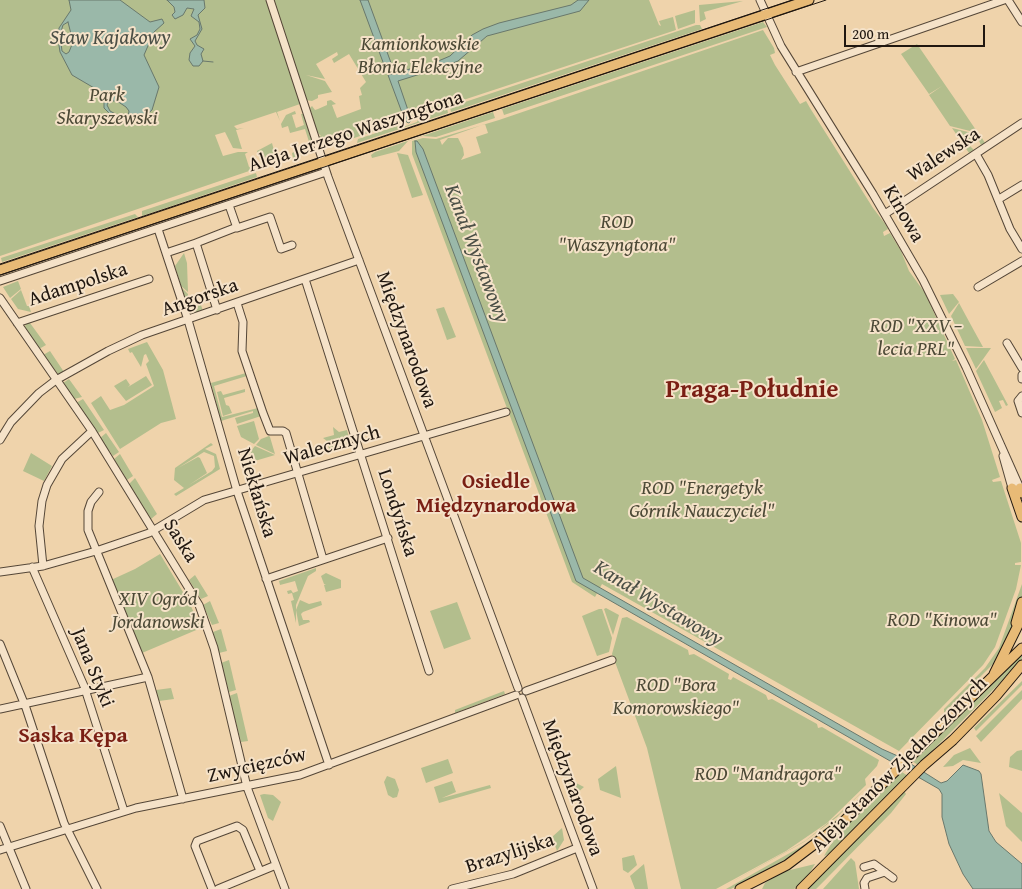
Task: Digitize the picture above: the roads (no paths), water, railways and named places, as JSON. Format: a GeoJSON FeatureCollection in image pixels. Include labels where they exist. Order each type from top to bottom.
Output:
{"type":"FeatureCollection","features":[{"type":"Feature","properties":{"kind":"main road","name":"Aleja Jerzego Waszyngtona"},"geometry":{"type":"LineString","coordinates":[[0,270],[809,0]]}},
{"type":"Feature","properties":{"kind":"main road"},"geometry":{"type":"LineString","coordinates":[[1019,486],[1022,517]]}},
{"type":"Feature","properties":{"kind":"main road"},"geometry":{"type":"LineString","coordinates":[[1013,635],[1022,602]]}},
{"type":"Feature","properties":{"kind":"main road"},"geometry":{"type":"LineString","coordinates":[[994,674],[1022,617]]}},
{"type":"Feature","properties":{"kind":"main road","name":"Aleja Stanów Zjednoczonych"},"geometry":{"type":"LineString","coordinates":[[740,889],[787,865],[825,837],[896,772],[1022,648]]}},
{"type":"Feature","properties":{"kind":"main road","name":"Aleja Stanów Zjednoczonych"},"geometry":{"type":"LineString","coordinates":[[801,889],[924,765],[953,740],[996,696],[1022,665]]}},
{"type":"Feature","properties":{"kind":"main road"},"geometry":{"type":"LineString","coordinates":[[996,696],[1022,673]]}},
{"type":"Feature","properties":{"kind":"street","name":"Międzynarodowa"},"geometry":{"type":"LineString","coordinates":[[270,0],[326,172],[593,889]]}},
{"type":"Feature","properties":{"kind":"street","name":"Kinowa"},"geometry":{"type":"LineString","coordinates":[[760,0],[796,72],[885,214],[952,338],[1002,453],[1019,486]]}},
{"type":"Feature","properties":{"kind":"street"},"geometry":{"type":"LineString","coordinates":[[796,72],[1004,0]]}},
{"type":"Feature","properties":{"kind":"street"},"geometry":{"type":"LineString","coordinates":[[1008,0],[1022,22]]}},
{"type":"Feature","properties":{"kind":"street","name":"Walewska"},"geometry":{"type":"LineString","coordinates":[[885,214],[1022,123]]}},
{"type":"Feature","properties":{"kind":"street"},"geometry":{"type":"LineString","coordinates":[[976,154],[999,199],[1010,229],[1022,249]]}},
{"type":"Feature","properties":{"kind":"street","name":"Aleja Jerzego Waszyngtona"},"geometry":{"type":"LineString","coordinates":[[0,281],[326,172]]}},
{"type":"Feature","properties":{"kind":"street"},"geometry":{"type":"LineString","coordinates":[[999,199],[1022,184]]}},
{"type":"Feature","properties":{"kind":"street"},"geometry":{"type":"LineString","coordinates":[[229,205],[237,226]]}},
{"type":"Feature","properties":{"kind":"street"},"geometry":{"type":"LineString","coordinates":[[166,253],[237,226],[237,228],[270,218],[281,249],[292,245]]}},
{"type":"Feature","properties":{"kind":"street","name":"Niekłańska"},"geometry":{"type":"LineString","coordinates":[[158,228],[188,320],[236,491],[329,765]]}},
{"type":"Feature","properties":{"kind":"street"},"geometry":{"type":"LineString","coordinates":[[196,243],[217,310]]}},
{"type":"Feature","properties":{"kind":"street","name":"Angorska"},"geometry":{"type":"LineString","coordinates":[[0,440],[25,406],[56,380],[119,345],[359,260]]}},
{"type":"Feature","properties":{"kind":"street"},"geometry":{"type":"LineString","coordinates":[[978,287],[1022,261]]}},
{"type":"Feature","properties":{"kind":"street","name":"Adampolska"},"geometry":{"type":"LineString","coordinates":[[17,323],[149,279]]}},
{"type":"Feature","properties":{"kind":"street","name":"Londyńska"},"geometry":{"type":"LineString","coordinates":[[306,279],[429,671]]}},
{"type":"Feature","properties":{"kind":"street","name":"Saska"},"geometry":{"type":"LineString","coordinates":[[0,298],[92,431],[194,595],[205,619],[247,787],[285,889]]}},
{"type":"Feature","properties":{"kind":"street"},"geometry":{"type":"LineString","coordinates":[[237,303],[243,322],[242,351],[269,429],[285,432],[324,559]]}},
{"type":"Feature","properties":{"kind":"street"},"geometry":{"type":"LineString","coordinates":[[1007,343],[1022,368]]}},
{"type":"Feature","properties":{"kind":"street"},"geometry":{"type":"LineString","coordinates":[[1022,396],[1018,402],[1022,413]]}},
{"type":"Feature","properties":{"kind":"street","name":"Walecznych"},"geometry":{"type":"LineString","coordinates":[[0,572],[43,566],[96,551],[154,530],[204,500],[506,412]]}},
{"type":"Feature","properties":{"kind":"street"},"geometry":{"type":"LineString","coordinates":[[43,566],[39,526],[42,501],[47,485],[62,459],[92,431]]}},
{"type":"Feature","properties":{"kind":"street"},"geometry":{"type":"LineString","coordinates":[[99,492],[91,502],[87,521],[96,551],[148,677],[183,799]]}},
{"type":"Feature","properties":{"kind":"street"},"geometry":{"type":"LineString","coordinates":[[266,579],[388,538]]}},
{"type":"Feature","properties":{"kind":"street","name":"Jana Styki"},"geometry":{"type":"LineString","coordinates":[[32,567],[86,690],[124,812]]}},
{"type":"Feature","properties":{"kind":"street"},"geometry":{"type":"LineString","coordinates":[[0,644],[24,704],[67,829],[97,889]]}},
{"type":"Feature","properties":{"kind":"street","name":"Zwycięzców"},"geometry":{"type":"LineString","coordinates":[[0,850],[124,812],[287,779],[612,660]]}},
{"type":"Feature","properties":{"kind":"street"},"geometry":{"type":"LineString","coordinates":[[0,709],[148,677]]}},
{"type":"Feature","properties":{"kind":"street"},"geometry":{"type":"LineString","coordinates":[[0,826],[26,889]]}},
{"type":"Feature","properties":{"kind":"street"},"geometry":{"type":"LineString","coordinates":[[212,889],[195,846],[197,841],[237,826],[243,830],[260,871]]}},
{"type":"Feature","properties":{"kind":"street","name":"Brazylijska"},"geometry":{"type":"LineString","coordinates":[[452,889],[514,874],[577,848]]}},
{"type":"Feature","properties":{"kind":"street"},"geometry":{"type":"LineString","coordinates":[[864,867],[874,864],[894,878]]}},
{"type":"Feature","properties":{"kind":"street"},"geometry":{"type":"LineString","coordinates":[[218,889],[276,865]]}},
{"type":"Feature","properties":{"kind":"street"},"geometry":{"type":"LineString","coordinates":[[864,889],[864,883],[867,878],[885,872]]}},
{"type":"Feature","properties":{"kind":"water","name":"Staw Kajakowy"},"geometry":{"type":"Polygon","coordinates":[[[69,0],[120,0],[150,22],[162,19],[164,23],[154,32],[144,55],[159,87],[152,110],[138,122],[127,124],[117,121],[104,108],[104,98],[101,92],[72,75],[60,52],[58,39],[59,28],[71,10],[69,0]],[[68,22],[63,25],[60,35],[62,51],[66,54],[69,52],[73,42],[68,22]],[[109,101],[107,105],[110,111],[123,118],[128,117],[129,111],[126,107],[117,101],[109,101]]]}},
{"type":"Feature","properties":{"kind":"water"},"geometry":{"type":"Polygon","coordinates":[[[167,0],[204,0],[205,8],[198,15],[202,29],[195,41],[197,45],[204,49],[201,54],[203,61],[199,66],[193,66],[189,60],[190,53],[195,46],[190,39],[197,35],[200,29],[199,22],[191,16],[194,9],[187,8],[183,15],[175,19],[172,15],[175,12],[174,7],[167,0]]]}},
{"type":"Feature","properties":{"kind":"water"},"geometry":{"type":"Polygon","coordinates":[[[360,0],[368,0],[394,71],[387,73],[360,0]]]}},
{"type":"Feature","properties":{"kind":"water"},"geometry":{"type":"Polygon","coordinates":[[[578,0],[589,0],[580,11],[487,36],[458,61],[438,69],[436,62],[450,56],[472,35],[483,29],[499,23],[571,5],[578,0]]]}},
{"type":"Feature","properties":{"kind":"water"},"geometry":{"type":"Polygon","coordinates":[[[428,64],[430,71],[398,81],[410,116],[410,122],[408,123],[404,118],[388,75],[428,64]]]}},
{"type":"Feature","properties":{"kind":"water"},"geometry":{"type":"Polygon","coordinates":[[[415,141],[423,149],[583,578],[882,749],[900,757],[941,783],[947,781],[963,765],[979,771],[989,831],[996,842],[1022,864],[1022,889],[973,889],[963,874],[949,844],[942,817],[942,794],[939,789],[576,581],[416,152],[415,141]]]}},
{"type":"Feature","properties":{"kind":"waterway"},"geometry":{"type":"LineString","coordinates":[[203,61],[213,62]]}},
{"type":"Feature","properties":{"kind":"tram line"},"geometry":{"type":"LineString","coordinates":[[0,264],[792,0]]}},
{"type":"Feature","properties":{"kind":"tram line"},"geometry":{"type":"LineString","coordinates":[[0,275],[826,0]]}},
{"type":"Feature","properties":{"kind":"district","name":"Praga-Południe"},"geometry":{"type":"Point","coordinates":[752,391]}},
{"type":"Feature","properties":{"kind":"district","name":"Osiedle Międzynarodowa"},"geometry":{"type":"Point","coordinates":[496,495]}},
{"type":"Feature","properties":{"kind":"district","name":"Saska Kępa"},"geometry":{"type":"Point","coordinates":[73,736]}},
{"type":"Feature","properties":{"kind":"park label","name":"Kamionkowskie Błonia Elekcyjne"},"geometry":{"type":"Point","coordinates":[420,56]}},
{"type":"Feature","properties":{"kind":"park label","name":"Park Skaryszewski"},"geometry":{"type":"Point","coordinates":[107,108]}},
{"type":"Feature","properties":{"kind":"park label","name":"ROD \"Waszyngtona\""},"geometry":{"type":"Point","coordinates":[617,234]}},
{"type":"Feature","properties":{"kind":"park label","name":"ROD \"XXV – lecia PRL\""},"geometry":{"type":"Point","coordinates":[916,338]}},
{"type":"Feature","properties":{"kind":"park label","name":"ROD \"Energetyk Górnik Nauczyciel\""},"geometry":{"type":"Point","coordinates":[702,500]}},
{"type":"Feature","properties":{"kind":"park label","name":"XIV Ogród Jordanowski"},"geometry":{"type":"Point","coordinates":[158,612]}},
{"type":"Feature","properties":{"kind":"park label","name":"ROD \"Kinowa\""},"geometry":{"type":"Point","coordinates":[942,621]}},
{"type":"Feature","properties":{"kind":"park label","name":"ROD \"Bora Komorowskiego\""},"geometry":{"type":"Point","coordinates":[676,698]}},
{"type":"Feature","properties":{"kind":"park label","name":"ROD \"Mandragora\""},"geometry":{"type":"Point","coordinates":[768,775]}},
{"type":"Feature","properties":{"kind":"water label","name":"Kanał Wystawowy"},"geometry":{"type":"Point","coordinates":[476,254]}},
{"type":"Feature","properties":{"kind":"water label","name":"Kanał Wystawowy"},"geometry":{"type":"Point","coordinates":[658,604]}}]}
